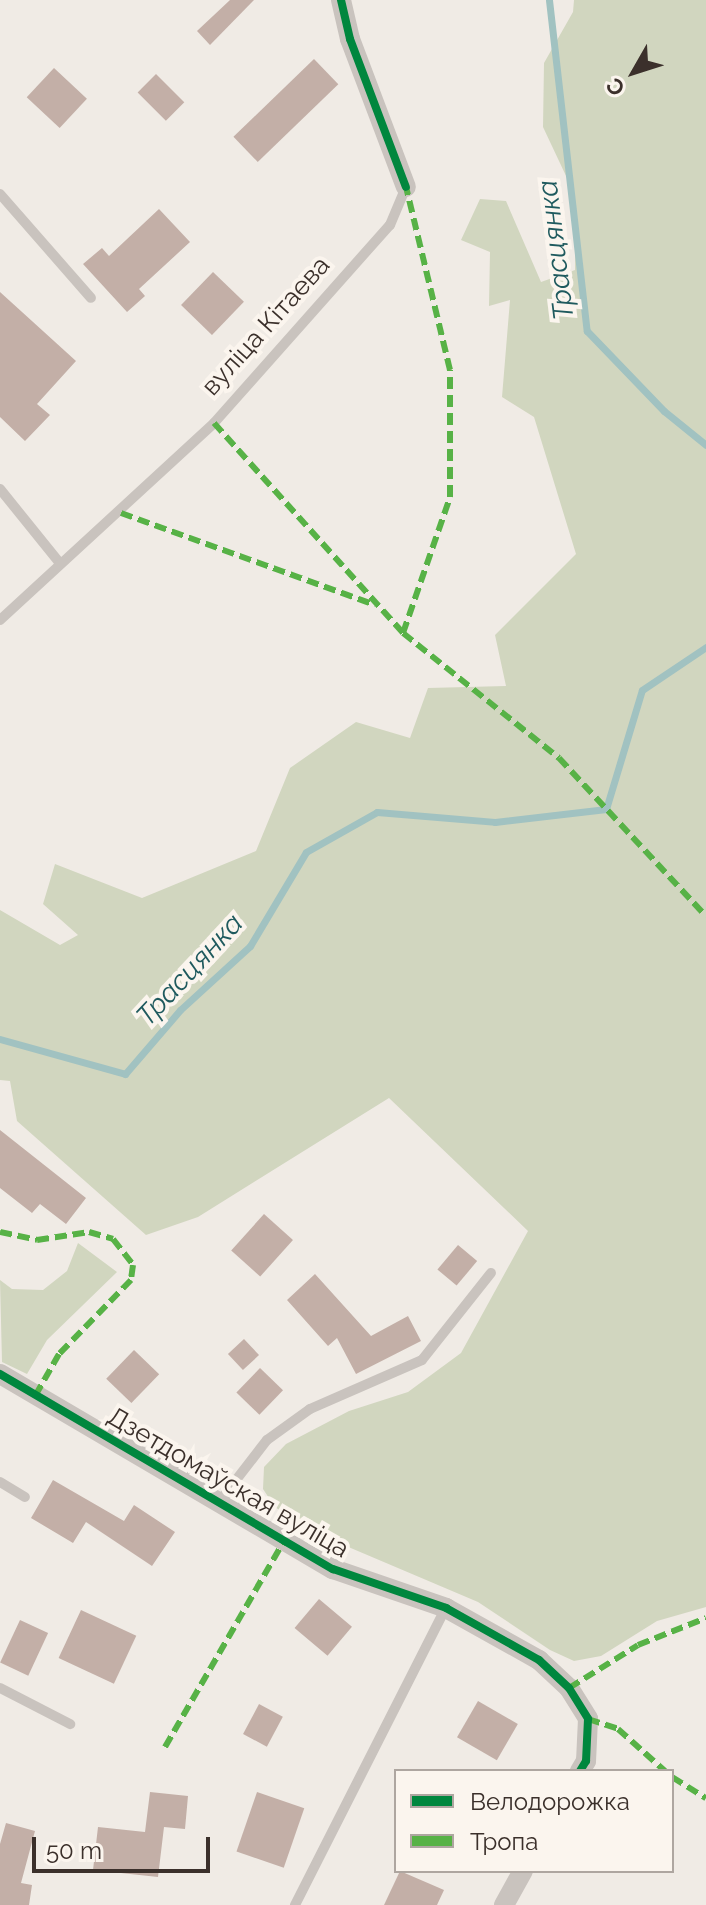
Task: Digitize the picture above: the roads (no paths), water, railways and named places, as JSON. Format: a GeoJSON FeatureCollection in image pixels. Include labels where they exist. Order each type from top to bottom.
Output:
{"type":"FeatureCollection","features":[{"type":"Feature","properties":{"kind":"street","name":"вуліца Кітаева"},"geometry":{"type":"LineString","coordinates":[[341,0],[350,39],[406,187]]}},
{"type":"Feature","properties":{"kind":"street","name":"Дзетдомаўская вуліца"},"geometry":{"type":"LineString","coordinates":[[3,1384],[219,1502],[333,1569],[446,1608],[527,1652],[569,1688],[588,1719],[580,1769]]}},
{"type":"Feature","properties":{"kind":"street"},"geometry":{"type":"LineString","coordinates":[[504,1905],[522,1873]]}},
{"type":"Feature","properties":{"kind":"lane","name":"вуліца Кітаева"},"geometry":{"type":"LineString","coordinates":[[0,620],[59,562],[121,513],[214,423],[390,225],[406,187]]}},
{"type":"Feature","properties":{"kind":"lane"},"geometry":{"type":"LineString","coordinates":[[0,194],[91,298]]}},
{"type":"Feature","properties":{"kind":"lane"},"geometry":{"type":"LineString","coordinates":[[0,489],[59,562]]}},
{"type":"Feature","properties":{"kind":"lane"},"geometry":{"type":"LineString","coordinates":[[219,1502],[267,1440],[299,1417],[422,1360],[491,1273]]}},
{"type":"Feature","properties":{"kind":"lane"},"geometry":{"type":"LineString","coordinates":[[0,1482],[25,1497]]}},
{"type":"Feature","properties":{"kind":"lane"},"geometry":{"type":"LineString","coordinates":[[295,1905],[446,1608]]}},
{"type":"Feature","properties":{"kind":"lane"},"geometry":{"type":"LineString","coordinates":[[0,1688],[70,1724]]}},
{"type":"Feature","properties":{"kind":"waterway","name":"Трасцянка"},"geometry":{"type":"LineString","coordinates":[[549,0],[587,331],[664,411],[706,445]]}},
{"type":"Feature","properties":{"kind":"waterway","name":"Трасцянка"},"geometry":{"type":"LineString","coordinates":[[0,1039],[125,1074],[180,1010],[250,946],[306,852],[377,812],[495,822],[606,809],[642,690],[706,647]]}}]}
